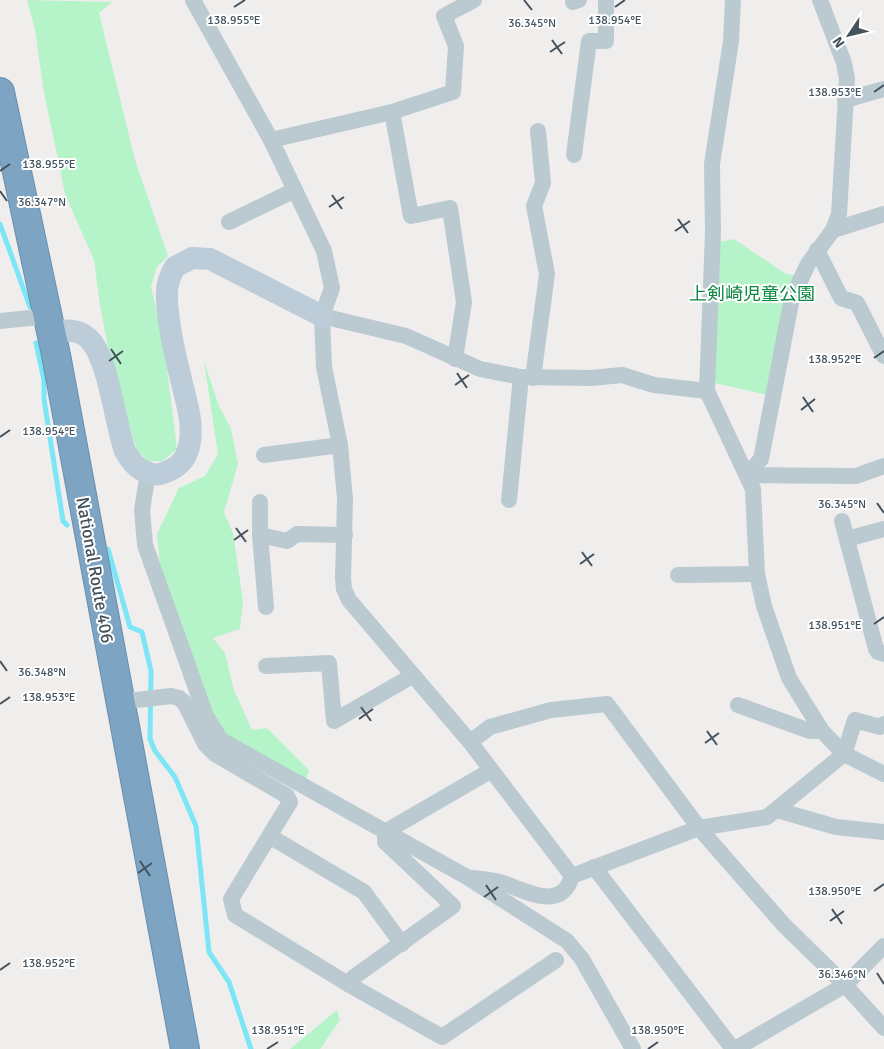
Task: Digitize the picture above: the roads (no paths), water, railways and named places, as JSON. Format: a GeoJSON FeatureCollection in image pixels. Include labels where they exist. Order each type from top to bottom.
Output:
{"type":"FeatureCollection","features":[{"type":"Feature","properties":{"kind":"highway","name":"National Route 406"},"geometry":{"type":"LineString","coordinates":[[0,92],[128,700],[132,760],[185,1049]]}},
{"type":"Feature","properties":{"kind":"street"},"geometry":{"type":"LineString","coordinates":[[193,0],[271,140],[324,251],[329,270],[332,288],[322,316],[328,393],[340,445],[345,499],[344,589],[349,600],[470,742],[490,771],[572,876]]}},
{"type":"Feature","properties":{"kind":"street"},"geometry":{"type":"LineString","coordinates":[[271,140],[392,112],[453,92],[456,46],[444,16],[474,0]]}},
{"type":"Feature","properties":{"kind":"street"},"geometry":{"type":"LineString","coordinates":[[574,155],[589,41],[606,41],[606,0]]}},
{"type":"Feature","properties":{"kind":"street"},"geometry":{"type":"LineString","coordinates":[[733,0],[731,41],[712,164],[713,232],[707,391],[753,489],[757,574],[764,606],[788,678],[822,731],[844,754],[884,774]]}},
{"type":"Feature","properties":{"kind":"street"},"geometry":{"type":"LineString","coordinates":[[747,475],[761,459],[792,298],[817,250],[833,230],[838,214],[847,79],[844,63],[820,0]]}},
{"type":"Feature","properties":{"kind":"street"},"geometry":{"type":"LineString","coordinates":[[845,100],[884,89]]}},
{"type":"Feature","properties":{"kind":"street"},"geometry":{"type":"LineString","coordinates":[[392,112],[411,216],[450,208],[464,302],[455,359]]}},
{"type":"Feature","properties":{"kind":"street"},"geometry":{"type":"LineString","coordinates":[[509,500],[527,377],[546,274],[534,206],[543,183],[538,131]]}},
{"type":"Feature","properties":{"kind":"street"},"geometry":{"type":"LineString","coordinates":[[229,222],[295,190]]}},
{"type":"Feature","properties":{"kind":"street"},"geometry":{"type":"LineString","coordinates":[[833,230],[884,214]]}},
{"type":"Feature","properties":{"kind":"street"},"geometry":{"type":"LineString","coordinates":[[817,250],[841,298],[857,303],[884,356]]}},
{"type":"Feature","properties":{"kind":"street"},"geometry":{"type":"LineString","coordinates":[[0,321],[50,324],[62,330],[83,334],[97,348],[125,451],[132,463],[148,473],[157,475],[171,470],[182,462],[188,450],[189,416],[176,359],[166,288],[175,267],[192,258],[210,260],[322,316],[406,336],[480,369],[527,377],[591,378],[622,376],[654,386],[707,391]]}},
{"type":"Feature","properties":{"kind":"street"},"geometry":{"type":"LineString","coordinates":[[264,455],[340,445]]}},
{"type":"Feature","properties":{"kind":"street"},"geometry":{"type":"LineString","coordinates":[[747,475],[856,476],[884,466]]}},
{"type":"Feature","properties":{"kind":"street"},"geometry":{"type":"LineString","coordinates":[[148,473],[142,510],[145,545],[206,716],[221,740],[468,877],[567,941],[582,959],[633,1049]]}},
{"type":"Feature","properties":{"kind":"street"},"geometry":{"type":"LineString","coordinates":[[260,502],[260,535],[266,607]]}},
{"type":"Feature","properties":{"kind":"street"},"geometry":{"type":"LineString","coordinates":[[842,521],[876,648],[878,652],[884,654]]}},
{"type":"Feature","properties":{"kind":"street"},"geometry":{"type":"LineString","coordinates":[[847,539],[884,529]]}},
{"type":"Feature","properties":{"kind":"street"},"geometry":{"type":"LineString","coordinates":[[260,535],[287,540],[297,534],[345,535]]}},
{"type":"Feature","properties":{"kind":"street"},"geometry":{"type":"LineString","coordinates":[[678,576],[757,574]]}},
{"type":"Feature","properties":{"kind":"street"},"geometry":{"type":"LineString","coordinates":[[266,666],[329,664],[334,721],[412,676]]}},
{"type":"Feature","properties":{"kind":"street"},"geometry":{"type":"LineString","coordinates":[[128,700],[159,697],[179,698],[184,702],[205,744],[215,754],[287,796],[290,802],[271,837],[231,899],[235,915],[348,984],[442,1037],[556,960]]}},
{"type":"Feature","properties":{"kind":"street"},"geometry":{"type":"LineString","coordinates":[[470,742],[490,727],[551,710],[607,704],[699,828],[784,924],[845,984],[884,1028]]}},
{"type":"Feature","properties":{"kind":"street"},"geometry":{"type":"LineString","coordinates":[[738,705],[810,731],[822,731]]}},
{"type":"Feature","properties":{"kind":"street"},"geometry":{"type":"LineString","coordinates":[[572,876],[699,828],[767,818],[844,754],[855,720],[880,727],[884,724]]}},
{"type":"Feature","properties":{"kind":"street"},"geometry":{"type":"LineString","coordinates":[[385,832],[490,771]]}},
{"type":"Feature","properties":{"kind":"street"},"geometry":{"type":"LineString","coordinates":[[777,810],[836,827],[884,832]]}},
{"type":"Feature","properties":{"kind":"street"},"geometry":{"type":"LineString","coordinates":[[348,984],[354,977],[453,906],[385,842],[385,832]]}},
{"type":"Feature","properties":{"kind":"street"},"geometry":{"type":"LineString","coordinates":[[271,837],[364,892],[402,944]]}},
{"type":"Feature","properties":{"kind":"street"},"geometry":{"type":"LineString","coordinates":[[594,867],[740,1048],[845,984],[884,946]]}},
{"type":"Feature","properties":{"kind":"street"},"geometry":{"type":"LineString","coordinates":[[468,877],[499,882],[532,894],[550,897],[558,895],[569,887],[572,876]]}},
{"type":"Feature","properties":{"kind":"waterway"},"geometry":{"type":"LineString","coordinates":[[0,224],[30,307]]}},
{"type":"Feature","properties":{"kind":"waterway"},"geometry":{"type":"LineString","coordinates":[[36,343],[44,380],[44,399],[63,521],[67,525]]}},
{"type":"Feature","properties":{"kind":"waterway"},"geometry":{"type":"LineString","coordinates":[[108,549],[130,627],[142,632],[151,671],[150,739],[155,751],[175,777],[196,826],[209,952],[229,982],[251,1049]]}},
{"type":"Feature","properties":{"kind":"park label","name":"上剣崎児童公園"},"geometry":{"type":"Point","coordinates":[752,294]}}]}
